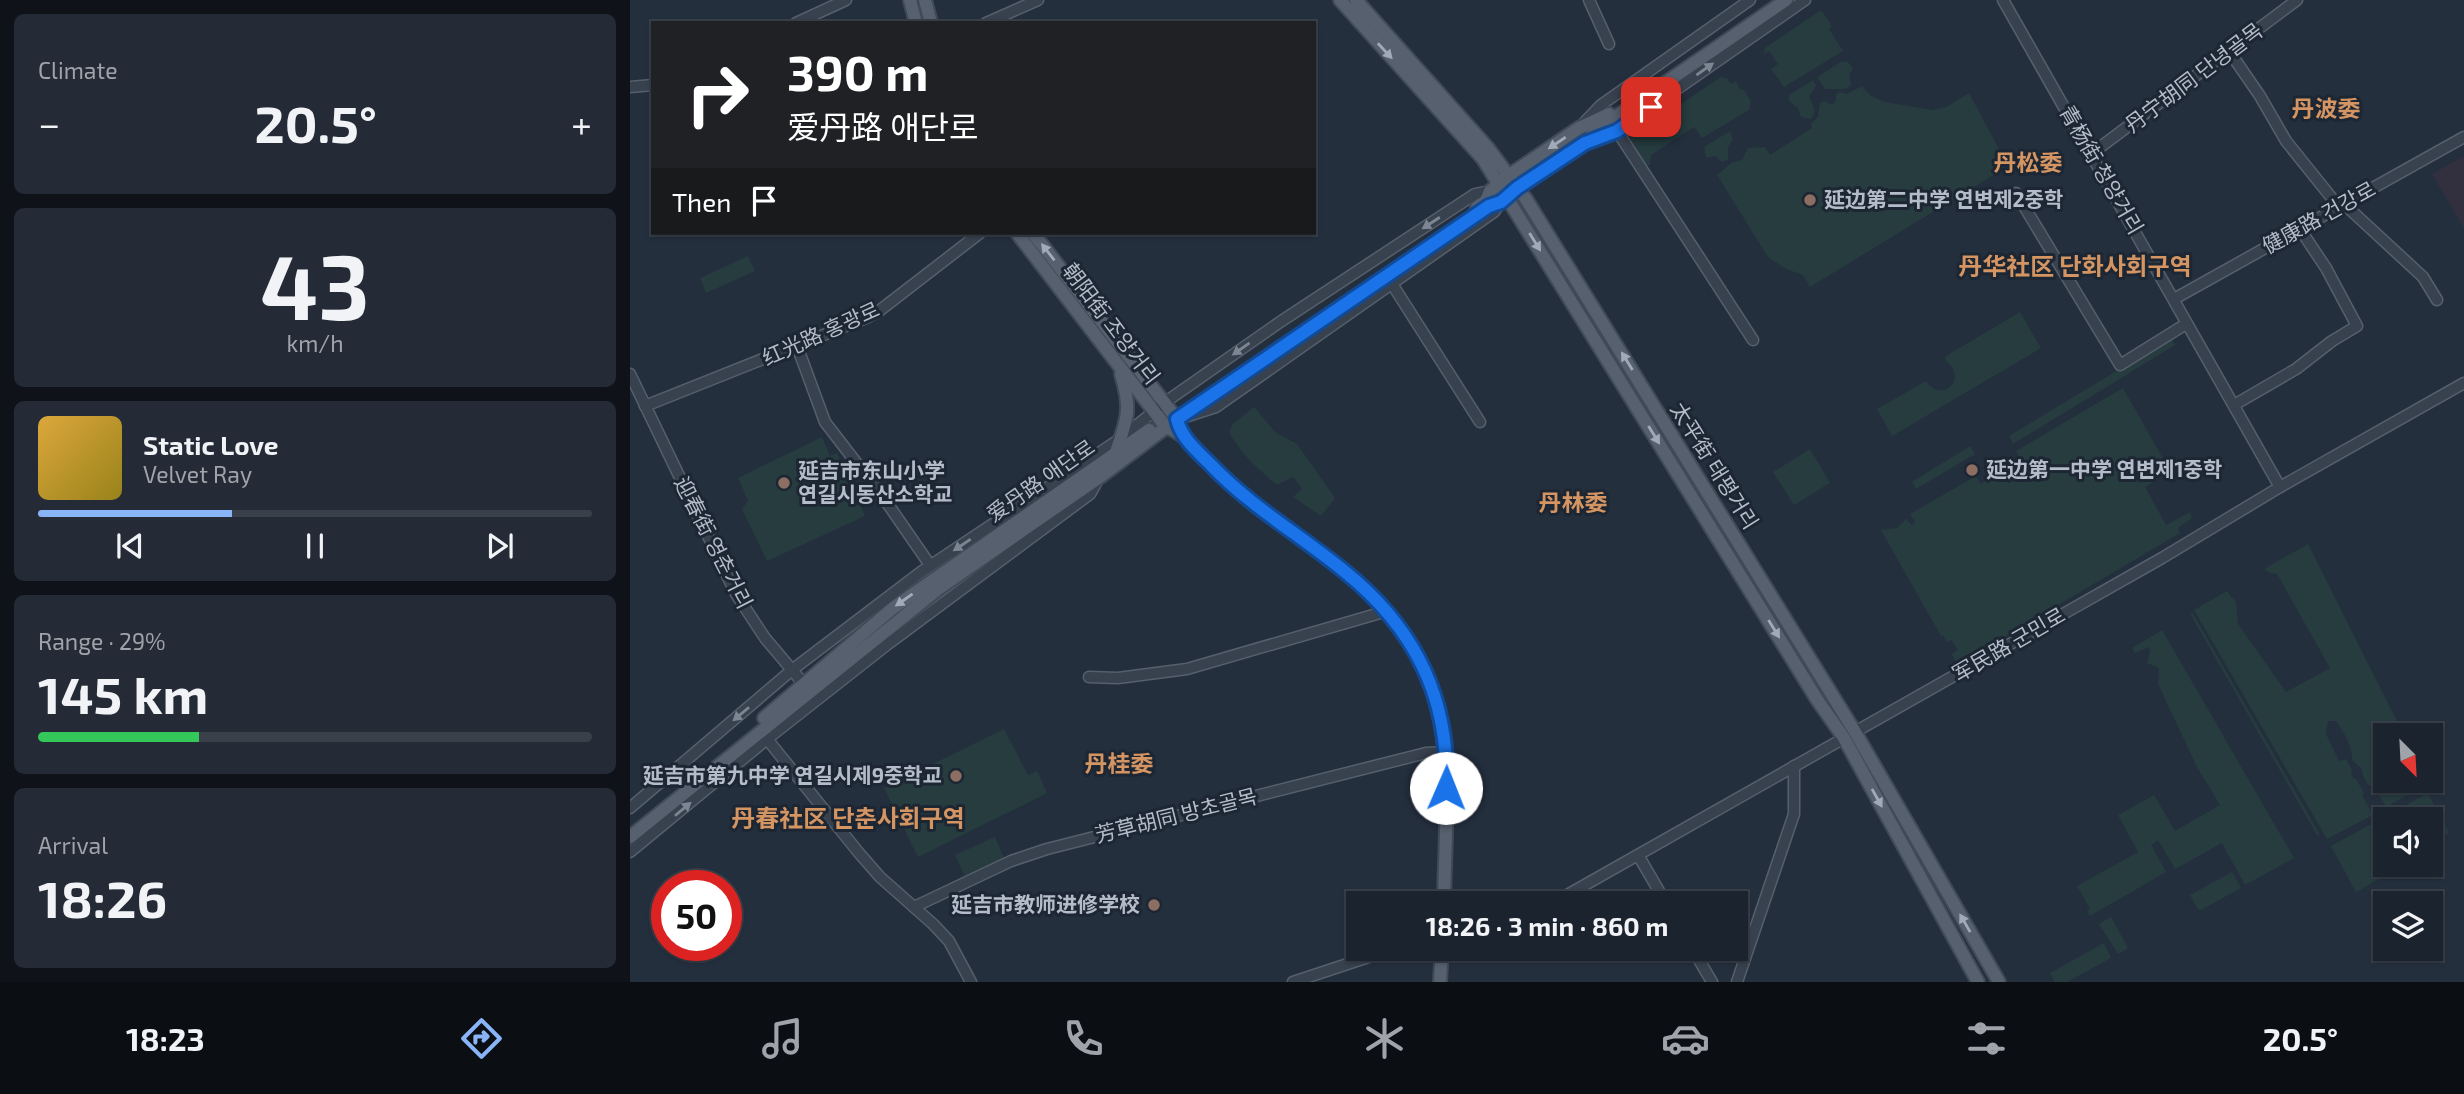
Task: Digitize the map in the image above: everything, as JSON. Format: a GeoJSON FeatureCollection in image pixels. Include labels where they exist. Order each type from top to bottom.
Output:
{"type":"FeatureCollection","features":[{"type":"Feature","properties":{"kind":"main road"},"geometry":{"type":"LineString","coordinates":[[910,0],[915,21]]}},
{"type":"Feature","properties":{"kind":"main road"},"geometry":{"type":"LineString","coordinates":[[925,0],[930,21]]}},
{"type":"Feature","properties":{"kind":"main road","name":"太平街 태평거리"},"geometry":{"type":"LineString","coordinates":[[1340,0],[1483,159],[1508,196],[1811,690],[1849,735],[1999,982]]}},
{"type":"Feature","properties":{"kind":"main road","name":"太平街 태평거리"},"geometry":{"type":"LineString","coordinates":[[1356,0],[1488,148],[1499,184]]}},
{"type":"Feature","properties":{"kind":"main road","name":"爱丹路 애단로"},"geometry":{"type":"LineString","coordinates":[[630,837],[937,589],[1100,477],[1168,418],[1486,201],[1499,184],[1536,157],[1578,128],[1607,116],[1772,0]]}},
{"type":"Feature","properties":{"kind":"main road","name":"爱丹路 애단로"},"geometry":{"type":"LineString","coordinates":[[630,827],[765,717],[810,691],[893,608],[1116,452],[1508,196],[1585,143],[1595,131],[1786,0]]}},
{"type":"Feature","properties":{"kind":"main road"},"geometry":{"type":"LineString","coordinates":[[1536,157],[1545,170]]}},
{"type":"Feature","properties":{"kind":"main road","name":"朝阳街 조양거리"},"geometry":{"type":"LineString","coordinates":[[1019,235],[1118,364],[1168,418],[1244,496],[1343,570],[1387,611],[1410,643],[1429,679],[1442,723],[1446,752],[1444,891]]}},
{"type":"Feature","properties":{"kind":"main road","name":"朝阳街 조양거리"},"geometry":{"type":"LineString","coordinates":[[1034,235],[1168,418]]}},
{"type":"Feature","properties":{"kind":"main road"},"geometry":{"type":"LineString","coordinates":[[1116,452],[1126,425],[1128,403],[1118,364]]}},
{"type":"Feature","properties":{"kind":"main road","name":"太平街 태평거리"},"geometry":{"type":"LineString","coordinates":[[1849,735],[1978,982]]}},
{"type":"Feature","properties":{"kind":"main road"},"geometry":{"type":"LineString","coordinates":[[1440,982],[1441,961]]}},
{"type":"Feature","properties":{"kind":"street"},"geometry":{"type":"LineString","coordinates":[[800,21],[846,0]]}},
{"type":"Feature","properties":{"kind":"street"},"geometry":{"type":"LineString","coordinates":[[991,21],[1038,0]]}},
{"type":"Feature","properties":{"kind":"street"},"geometry":{"type":"LineString","coordinates":[[1589,0],[1609,44]]}},
{"type":"Feature","properties":{"kind":"street","name":"爱丹路 애단로"},"geometry":{"type":"LineString","coordinates":[[1578,128],[1601,105],[1750,0]]}},
{"type":"Feature","properties":{"kind":"street","name":"爱丹路 애단로"},"geometry":{"type":"LineString","coordinates":[[1585,143],[1617,131],[1805,0]]}},
{"type":"Feature","properties":{"kind":"street","name":"青杨街 청양거리"},"geometry":{"type":"LineString","coordinates":[[2003,0],[2280,486]]}},
{"type":"Feature","properties":{"kind":"street","name":"丹宁胡同 단녕골목"},"geometry":{"type":"LineString","coordinates":[[2091,154],[2297,0]]}},
{"type":"Feature","properties":{"kind":"street"},"geometry":{"type":"LineString","coordinates":[[2229,51],[2260,96],[2286,141],[2342,206],[2423,277],[2437,300]]}},
{"type":"Feature","properties":{"kind":"street"},"geometry":{"type":"LineString","coordinates":[[630,87],[651,85]]}},
{"type":"Feature","properties":{"kind":"street"},"geometry":{"type":"LineString","coordinates":[[1617,131],[1752,341]]}},
{"type":"Feature","properties":{"kind":"street","name":"健康路 건강로"},"geometry":{"type":"LineString","coordinates":[[2174,299],[2464,137]]}},
{"type":"Feature","properties":{"kind":"street"},"geometry":{"type":"LineString","coordinates":[[2016,193],[2120,365],[2186,324]]}},
{"type":"Feature","properties":{"kind":"street","name":"爱丹路 애단로"},"geometry":{"type":"LineString","coordinates":[[630,808],[792,670],[930,565],[1120,439],[1168,418],[1216,407],[1494,212],[1508,196]]}},
{"type":"Feature","properties":{"kind":"street"},"geometry":{"type":"LineString","coordinates":[[2234,405],[2296,369],[2332,341],[2357,326],[2315,249],[2300,229]]}},
{"type":"Feature","properties":{"kind":"street","name":"红光路 홍광로"},"geometry":{"type":"LineString","coordinates":[[645,406],[879,311],[976,235]]}},
{"type":"Feature","properties":{"kind":"street"},"geometry":{"type":"LineString","coordinates":[[1392,284],[1480,422]]}},
{"type":"Feature","properties":{"kind":"street"},"geometry":{"type":"LineString","coordinates":[[797,346],[825,422],[885,500],[930,565]]}},
{"type":"Feature","properties":{"kind":"street","name":"迎春街 영춘거리"},"geometry":{"type":"LineString","coordinates":[[630,374],[736,594],[765,638],[810,691]]}},
{"type":"Feature","properties":{"kind":"street","name":"军民路 군민로"},"geometry":{"type":"LineString","coordinates":[[1574,891],[2162,558],[2280,486],[2464,383]]}},
{"type":"Feature","properties":{"kind":"street"},"geometry":{"type":"LineString","coordinates":[[1089,677],[1118,678],[1188,669],[1387,611]]}},
{"type":"Feature","properties":{"kind":"street","name":"爱丹路 애단로"},"geometry":{"type":"LineString","coordinates":[[630,852],[767,739],[810,691]]}},
{"type":"Feature","properties":{"kind":"street"},"geometry":{"type":"LineString","coordinates":[[767,739],[880,877],[950,941],[971,982]]}},
{"type":"Feature","properties":{"kind":"street","name":"芳草胡同 방초골목"},"geometry":{"type":"LineString","coordinates":[[914,907],[1011,861],[1047,849],[1426,753],[1446,752]]}},
{"type":"Feature","properties":{"kind":"street"},"geometry":{"type":"LineString","coordinates":[[1737,982],[1794,814],[1794,766]]}},
{"type":"Feature","properties":{"kind":"street"},"geometry":{"type":"LineString","coordinates":[[1638,855],[1659,891]]}},
{"type":"Feature","properties":{"kind":"street"},"geometry":{"type":"LineString","coordinates":[[1293,982],[1357,961]]}},
{"type":"Feature","properties":{"kind":"street"},"geometry":{"type":"LineString","coordinates":[[1700,961],[1712,982]]}},
{"type":"Feature","properties":{"kind":"shaded area"},"geometry":{"type":"Polygon","coordinates":[[[2464,156],[2464,228],[2432,174],[2464,156]]]}},
{"type":"Feature","properties":{"kind":"green space"},"geometry":{"type":"Polygon","coordinates":[[[1821,10],[1832,26],[1829,29],[1843,51],[1784,87],[1771,69],[1778,64],[1769,51],[1764,54],[1765,48],[1821,10]]]}},
{"type":"Feature","properties":{"kind":"green space"},"geometry":{"type":"Polygon","coordinates":[[[1841,62],[1848,62],[1853,69],[1849,74],[1851,85],[1845,89],[1825,89],[1817,77],[1841,62]]]}},
{"type":"Feature","properties":{"kind":"green space"},"geometry":{"type":"Polygon","coordinates":[[[1721,77],[1727,78],[1731,84],[1736,81],[1740,90],[1743,89],[1751,101],[1749,110],[1702,138],[1694,127],[1651,155],[1647,167],[1629,139],[1721,77]]]}},
{"type":"Feature","properties":{"kind":"green space"},"geometry":{"type":"Polygon","coordinates":[[[1813,80],[1816,86],[1809,96],[1815,111],[1811,119],[1801,117],[1798,108],[1789,101],[1789,95],[1813,80]]]}},
{"type":"Feature","properties":{"kind":"green space"},"geometry":{"type":"Polygon","coordinates":[[[1862,86],[1871,96],[1885,102],[1932,110],[1946,107],[1969,93],[2008,166],[1810,287],[1803,275],[1786,269],[1768,257],[1717,175],[1731,163],[1742,160],[1748,148],[1765,147],[1770,155],[1812,128],[1811,124],[1818,117],[1820,103],[1824,101],[1832,105],[1839,92],[1847,94],[1862,86]]]}},
{"type":"Feature","properties":{"kind":"green space"},"geometry":{"type":"Polygon","coordinates":[[[1730,131],[1733,139],[1728,147],[1728,159],[1722,162],[1715,156],[1706,158],[1704,147],[1730,131]]]}},
{"type":"Feature","properties":{"kind":"green space"},"geometry":{"type":"Polygon","coordinates":[[[748,256],[755,271],[706,293],[700,278],[748,256]]]}},
{"type":"Feature","properties":{"kind":"green space"},"geometry":{"type":"Polygon","coordinates":[[[2020,312],[2041,348],[1892,436],[1877,409],[1926,381],[1939,390],[1950,386],[1955,375],[1945,360],[1946,356],[2020,312]]]}},
{"type":"Feature","properties":{"kind":"green space"},"geometry":{"type":"Polygon","coordinates":[[[2171,338],[2175,345],[2013,444],[2009,436],[2171,338]]]}},
{"type":"Feature","properties":{"kind":"green space"},"geometry":{"type":"Polygon","coordinates":[[[2123,388],[2170,471],[2145,487],[2166,525],[2190,512],[2192,518],[2178,528],[2180,533],[1957,665],[1952,654],[1958,650],[1951,640],[1947,642],[1943,635],[1941,636],[1881,530],[1897,528],[1906,519],[1912,525],[1915,522],[1910,514],[1976,476],[1981,484],[2021,460],[2016,451],[2123,388]]]}},
{"type":"Feature","properties":{"kind":"green space"},"geometry":{"type":"Polygon","coordinates":[[[1254,407],[1276,433],[1297,444],[1335,498],[1321,516],[1293,497],[1302,489],[1293,477],[1277,485],[1250,461],[1229,432],[1233,424],[1254,407]]]}},
{"type":"Feature","properties":{"kind":"green space"},"geometry":{"type":"Polygon","coordinates":[[[822,437],[830,456],[837,453],[865,516],[767,561],[742,509],[748,501],[738,478],[822,437]]]}},
{"type":"Feature","properties":{"kind":"green space"},"geometry":{"type":"Polygon","coordinates":[[[1970,446],[1975,454],[1916,489],[1912,482],[1970,446]]]}},
{"type":"Feature","properties":{"kind":"green space"},"geometry":{"type":"Polygon","coordinates":[[[1810,449],[1830,483],[1794,505],[1773,472],[1810,449]]]}},
{"type":"Feature","properties":{"kind":"green space"},"geometry":{"type":"Polygon","coordinates":[[[2308,544],[2398,723],[2373,723],[2373,785],[2368,785],[2362,769],[2352,760],[2350,745],[2339,725],[2336,721],[2328,721],[2326,734],[2339,761],[2346,759],[2352,770],[2351,776],[2356,779],[2364,793],[2362,795],[2373,815],[2327,839],[2194,610],[2227,591],[2236,601],[2238,624],[2286,692],[2330,668],[2277,574],[2264,569],[2308,544]]]}},
{"type":"Feature","properties":{"kind":"green space"},"geometry":{"type":"Polygon","coordinates":[[[2192,612],[2320,835],[2317,835],[2191,615],[2192,612]]]}},
{"type":"Feature","properties":{"kind":"green space"},"geometry":{"type":"Polygon","coordinates":[[[2162,630],[2294,858],[2245,885],[2222,843],[2175,869],[2158,840],[2151,845],[2166,872],[2090,916],[2087,911],[2090,909],[2077,886],[2138,852],[2118,815],[2154,795],[2175,831],[2220,805],[2198,769],[2158,684],[2159,668],[2147,663],[2149,647],[2135,653],[2132,648],[2162,630]]]}},
{"type":"Feature","properties":{"kind":"green space"},"geometry":{"type":"Polygon","coordinates":[[[1004,729],[1028,775],[1037,771],[1047,793],[918,857],[884,788],[1004,729]]]}},
{"type":"Feature","properties":{"kind":"green space"},"geometry":{"type":"Polygon","coordinates":[[[2378,793],[2410,793],[2386,807],[2378,793]]]}},
{"type":"Feature","properties":{"kind":"green space"},"geometry":{"type":"Polygon","coordinates":[[[2428,793],[2435,807],[2403,807],[2428,793]]]}},
{"type":"Feature","properties":{"kind":"green space"},"geometry":{"type":"Polygon","coordinates":[[[2443,822],[2449,833],[2443,836],[2443,822]]]}},
{"type":"Feature","properties":{"kind":"green space"},"geometry":{"type":"Polygon","coordinates":[[[2373,823],[2373,877],[2383,877],[2356,892],[2331,846],[2373,823]]]}},
{"type":"Feature","properties":{"kind":"green space"},"geometry":{"type":"Polygon","coordinates":[[[995,837],[1004,858],[965,876],[955,855],[995,837]]]}},
{"type":"Feature","properties":{"kind":"green space"},"geometry":{"type":"Polygon","coordinates":[[[2232,872],[2241,888],[2201,910],[2197,908],[2190,895],[2232,872]]]}},
{"type":"Feature","properties":{"kind":"green space"},"geometry":{"type":"Polygon","coordinates":[[[2111,917],[2127,946],[2127,949],[2118,954],[2099,924],[2111,917]]]}},
{"type":"Feature","properties":{"kind":"green space"},"geometry":{"type":"Polygon","coordinates":[[[2104,943],[2111,958],[2067,982],[2055,982],[2050,973],[2104,943]]]}},
{"type":"Feature","properties":{"kind":"place","name":"延边第二中学 연변제2중학"},"geometry":{"type":"Point","coordinates":[1810,200]}},
{"type":"Feature","properties":{"kind":"place","name":"延边第一中学 연변제1중학"},"geometry":{"type":"Point","coordinates":[1972,470]}},
{"type":"Feature","properties":{"kind":"place","name":"延吉市东山小学 연길시동산소학교"},"geometry":{"type":"Point","coordinates":[784,483]}},
{"type":"Feature","properties":{"kind":"place","name":"延吉市第九中学 연길시제9중학교"},"geometry":{"type":"Point","coordinates":[956,776]}},
{"type":"Feature","properties":{"kind":"place","name":"延吉市教师进修学校"},"geometry":{"type":"Point","coordinates":[1154,905]}},
{"type":"Feature","properties":{"kind":"district","name":"丹波委"},"geometry":{"type":"Point","coordinates":[2326,109]}},
{"type":"Feature","properties":{"kind":"district","name":"丹松委"},"geometry":{"type":"Point","coordinates":[2028,163]}},
{"type":"Feature","properties":{"kind":"district","name":"丹华社区 단화사회구역"},"geometry":{"type":"Point","coordinates":[2075,267]}},
{"type":"Feature","properties":{"kind":"district","name":"丹林委"},"geometry":{"type":"Point","coordinates":[1573,503]}},
{"type":"Feature","properties":{"kind":"district","name":"丹桂委"},"geometry":{"type":"Point","coordinates":[1119,764]}},
{"type":"Feature","properties":{"kind":"district","name":"丹春社区 단춘사회구역"},"geometry":{"type":"Point","coordinates":[848,819]}},
{"type":"Feature","properties":{"kind":"route"},"geometry":{"type":"LineString","coordinates":[[1446,788],[1446,752],[1438,705],[1420,659],[1400,627],[1359,583],[1227,481],[1180,432],[1177,419],[1489,206],[1501,202],[1517,188],[1585,143],[1617,131],[1651,107]]}}]}
